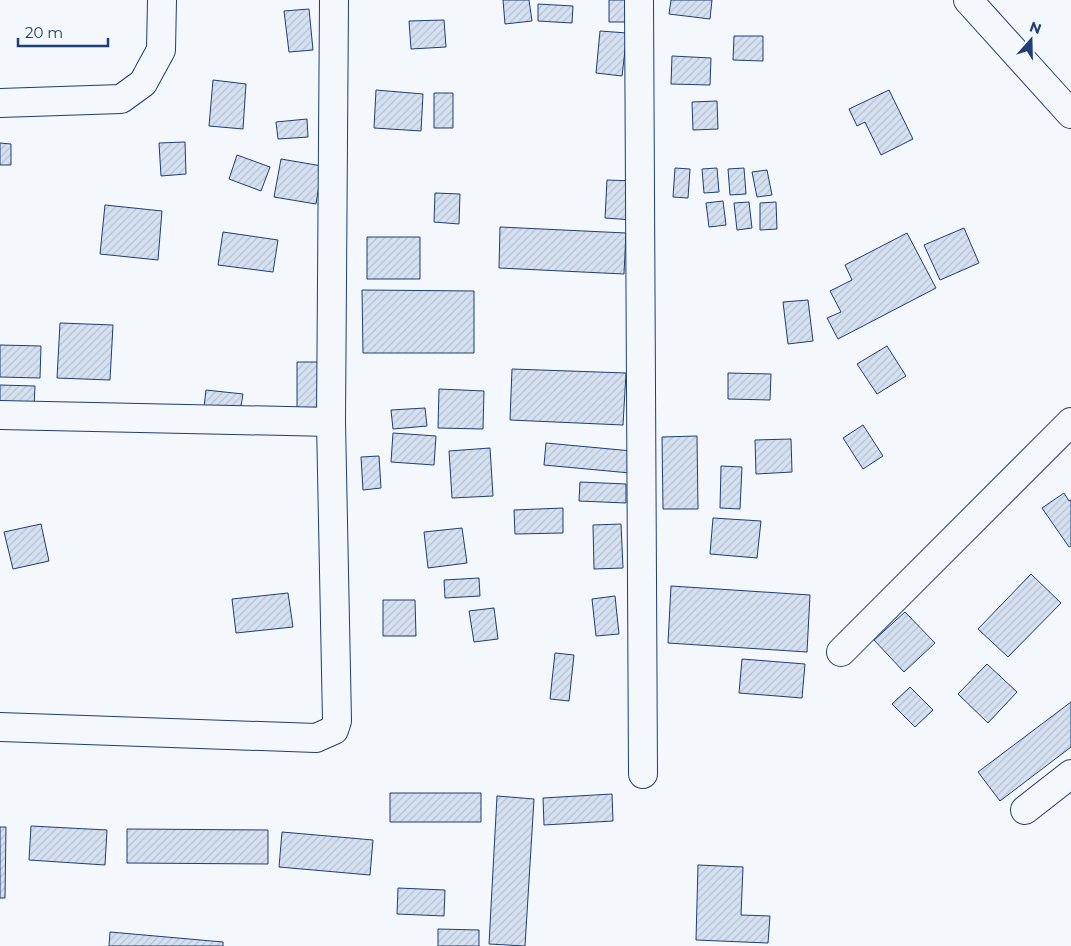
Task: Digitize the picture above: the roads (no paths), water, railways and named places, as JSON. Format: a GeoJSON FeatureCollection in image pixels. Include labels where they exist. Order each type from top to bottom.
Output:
{"type":"FeatureCollection","features":[{"type":"Feature","properties":{"kind":"street"},"geometry":{"type":"LineString","coordinates":[[0,103],[121,99],[143,83],[161,50],[162,0]]}},
{"type":"Feature","properties":{"kind":"street"},"geometry":{"type":"LineString","coordinates":[[0,727],[316,738],[334,730],[337,721],[330,422],[334,0]]}},
{"type":"Feature","properties":{"kind":"street"},"geometry":{"type":"LineString","coordinates":[[639,0],[643,774]]}},
{"type":"Feature","properties":{"kind":"street"},"geometry":{"type":"LineString","coordinates":[[968,0],[1071,114]]}},
{"type":"Feature","properties":{"kind":"street"},"geometry":{"type":"LineString","coordinates":[[0,414],[330,422]]}},
{"type":"Feature","properties":{"kind":"street"},"geometry":{"type":"LineString","coordinates":[[841,652],[1071,422]]}},
{"type":"Feature","properties":{"kind":"street"},"geometry":{"type":"LineString","coordinates":[[1025,810],[1071,774]]}}]}
